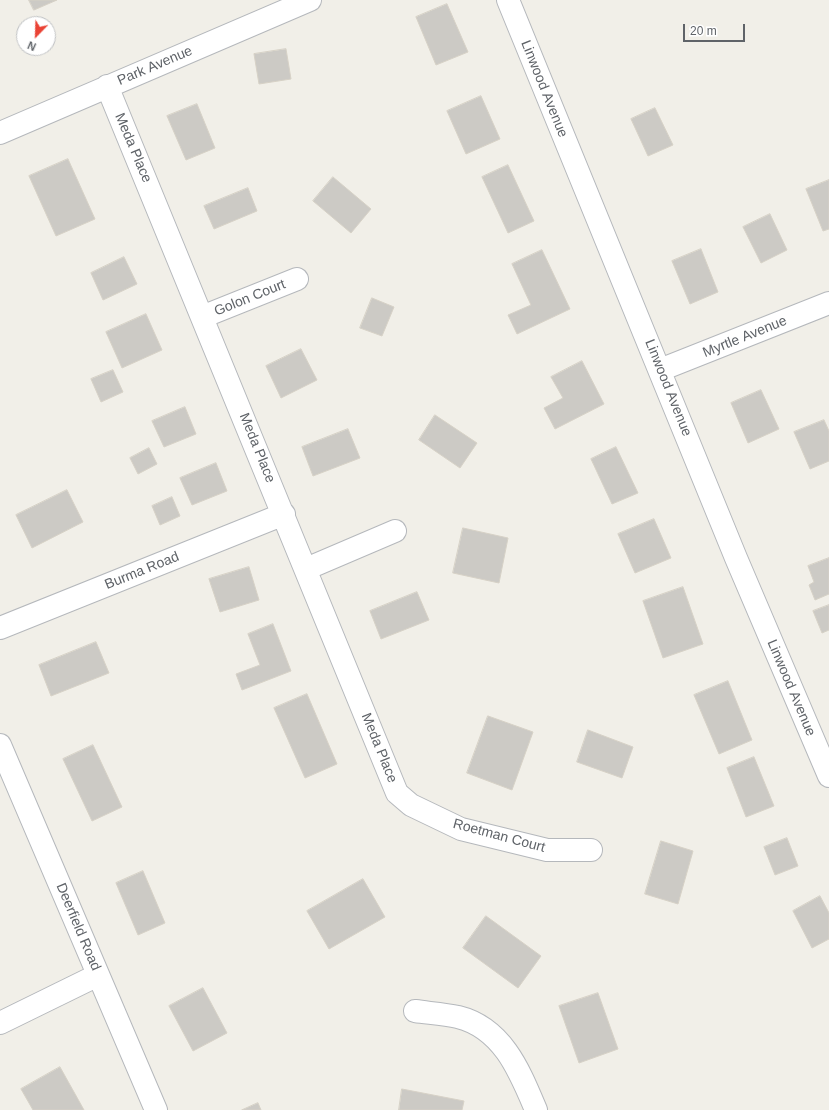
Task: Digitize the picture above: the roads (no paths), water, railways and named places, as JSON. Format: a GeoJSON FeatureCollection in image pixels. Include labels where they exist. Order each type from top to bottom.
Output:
{"type":"FeatureCollection","features":[{"type":"Feature","properties":{"kind":"street","name":"Park Avenue"},"geometry":{"type":"LineString","coordinates":[[0,133],[310,0]]}},
{"type":"Feature","properties":{"kind":"street","name":"Linwood Avenue"},"geometry":{"type":"LineString","coordinates":[[508,0],[739,566],[829,776]]}},
{"type":"Feature","properties":{"kind":"street","name":"Meda Place"},"geometry":{"type":"LineString","coordinates":[[107,86],[284,514],[397,793],[411,805]]}},
{"type":"Feature","properties":{"kind":"street","name":"Golon Court"},"geometry":{"type":"LineString","coordinates":[[202,317],[297,279]]}},
{"type":"Feature","properties":{"kind":"street","name":"Myrtle Avenue"},"geometry":{"type":"LineString","coordinates":[[660,370],[829,303]]}},
{"type":"Feature","properties":{"kind":"street","name":"Burma Road"},"geometry":{"type":"LineString","coordinates":[[0,628],[284,514]]}},
{"type":"Feature","properties":{"kind":"street"},"geometry":{"type":"LineString","coordinates":[[306,569],[394,531]]}},
{"type":"Feature","properties":{"kind":"street","name":"Deerfield Road"},"geometry":{"type":"LineString","coordinates":[[0,745],[156,1110]]}},
{"type":"Feature","properties":{"kind":"street","name":"Roetman Court"},"geometry":{"type":"LineString","coordinates":[[411,805],[461,829],[525,845],[547,850],[591,850]]}},
{"type":"Feature","properties":{"kind":"street"},"geometry":{"type":"LineString","coordinates":[[0,1023],[98,975]]}},
{"type":"Feature","properties":{"kind":"street"},"geometry":{"type":"LineString","coordinates":[[415,1011],[459,1018],[484,1029],[505,1048],[519,1068],[536,1110]]}}]}
